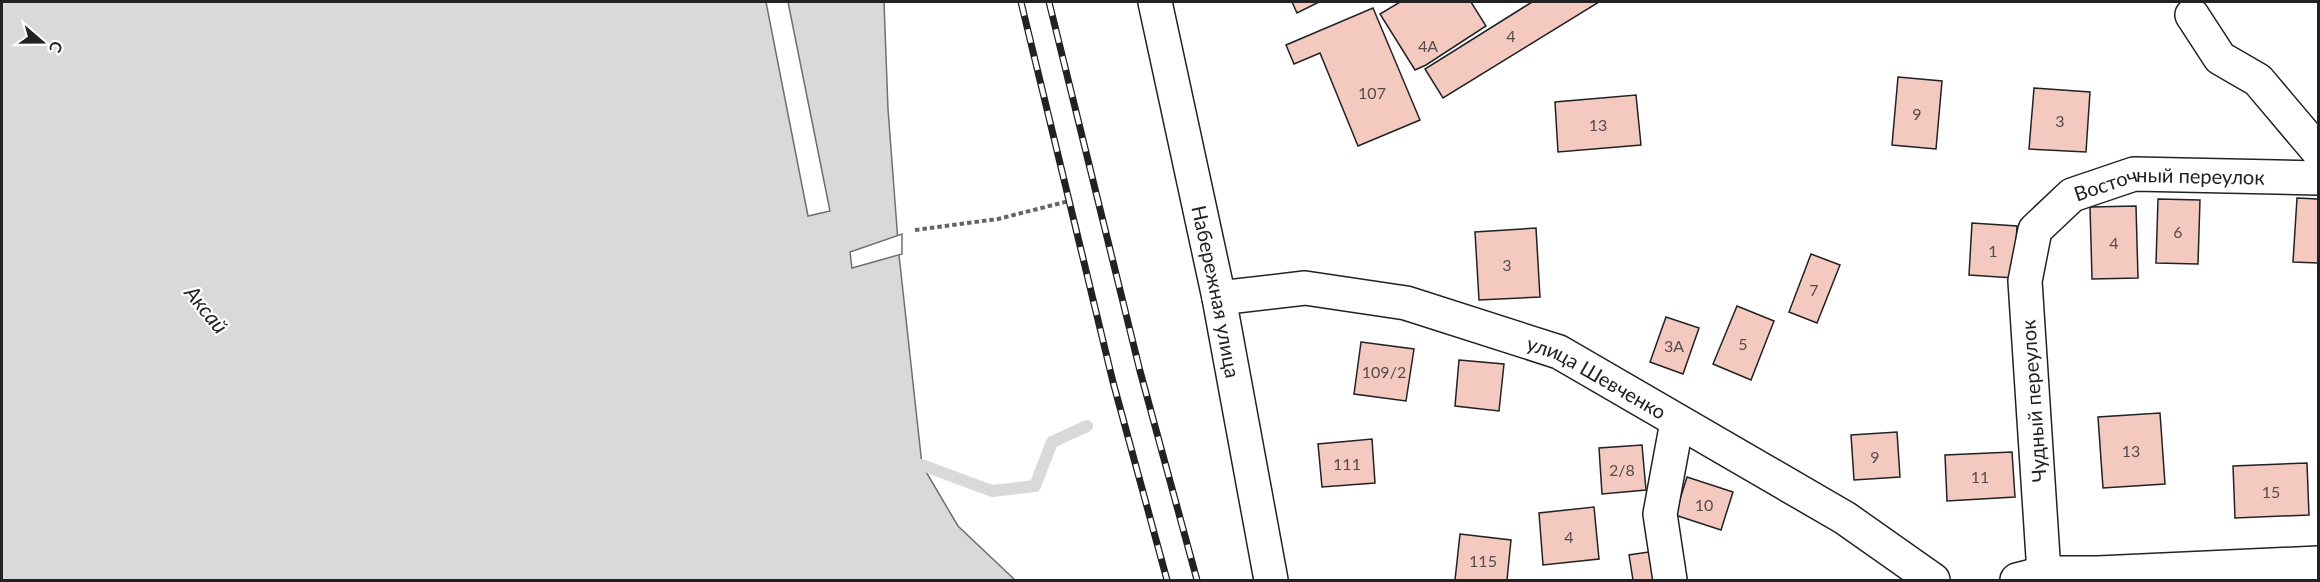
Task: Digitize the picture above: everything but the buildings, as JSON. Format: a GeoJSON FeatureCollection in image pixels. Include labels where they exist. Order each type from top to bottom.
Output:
{"type":"FeatureCollection","features":[{"type":"Feature","properties":{"kind":"street","name":"Набережная улица"},"geometry":{"type":"LineString","coordinates":[[1155,2],[1219,298],[1270,580]]}},
{"type":"Feature","properties":{"kind":"street"},"geometry":{"type":"LineString","coordinates":[[2192,15],[2220,58],[2258,80],[2319,151]]}},
{"type":"Feature","properties":{"kind":"street","name":"Восточный переулок"},"geometry":{"type":"LineString","coordinates":[[2035,230],[2072,195],[2134,174],[2319,178]]}},
{"type":"Feature","properties":{"kind":"street","name":"Чудный переулок"},"geometry":{"type":"LineString","coordinates":[[2031,577],[2025,281],[2035,230]]}},
{"type":"Feature","properties":{"kind":"street","name":"улица Шевченко"},"geometry":{"type":"LineString","coordinates":[[1219,298],[1305,288],[1406,303],[1559,352],[1845,518],[1933,580]]}},
{"type":"Feature","properties":{"kind":"street"},"geometry":{"type":"LineString","coordinates":[[1670,580],[1660,514],[1677,422]]}},
{"type":"Feature","properties":{"kind":"street"},"geometry":{"type":"LineString","coordinates":[[2031,577],[2319,563]]}},
{"type":"Feature","properties":{"kind":"path"},"geometry":{"type":"LineString","coordinates":[[915,230],[998,219],[1069,201]]}},
{"type":"Feature","properties":{"kind":"water","name":"Аксай"},"geometry":{"type":"Polygon","coordinates":[[[2,2],[884,2],[888,109],[899,255],[922,465],[958,526],[1015,580],[2,580],[2,2]]]}},
{"type":"Feature","properties":{"kind":"pier"},"geometry":{"type":"Polygon","coordinates":[[[766,2],[788,2],[830,211],[808,216],[766,2]]]}},
{"type":"Feature","properties":{"kind":"pier"},"geometry":{"type":"Polygon","coordinates":[[[902,234],[902,254],[852,268],[850,252],[902,234]]]}},
{"type":"Feature","properties":{"kind":"waterway"},"geometry":{"type":"LineString","coordinates":[[905,465],[922,465],[992,491],[1035,486],[1052,442],[1087,426]]}},
{"type":"Feature","properties":{"kind":"railway"},"geometry":{"type":"LineString","coordinates":[[1021,2],[1113,382],[1167,580]]}},
{"type":"Feature","properties":{"kind":"railway"},"geometry":{"type":"LineString","coordinates":[[1049,2],[1140,371],[1197,580]]}}]}
